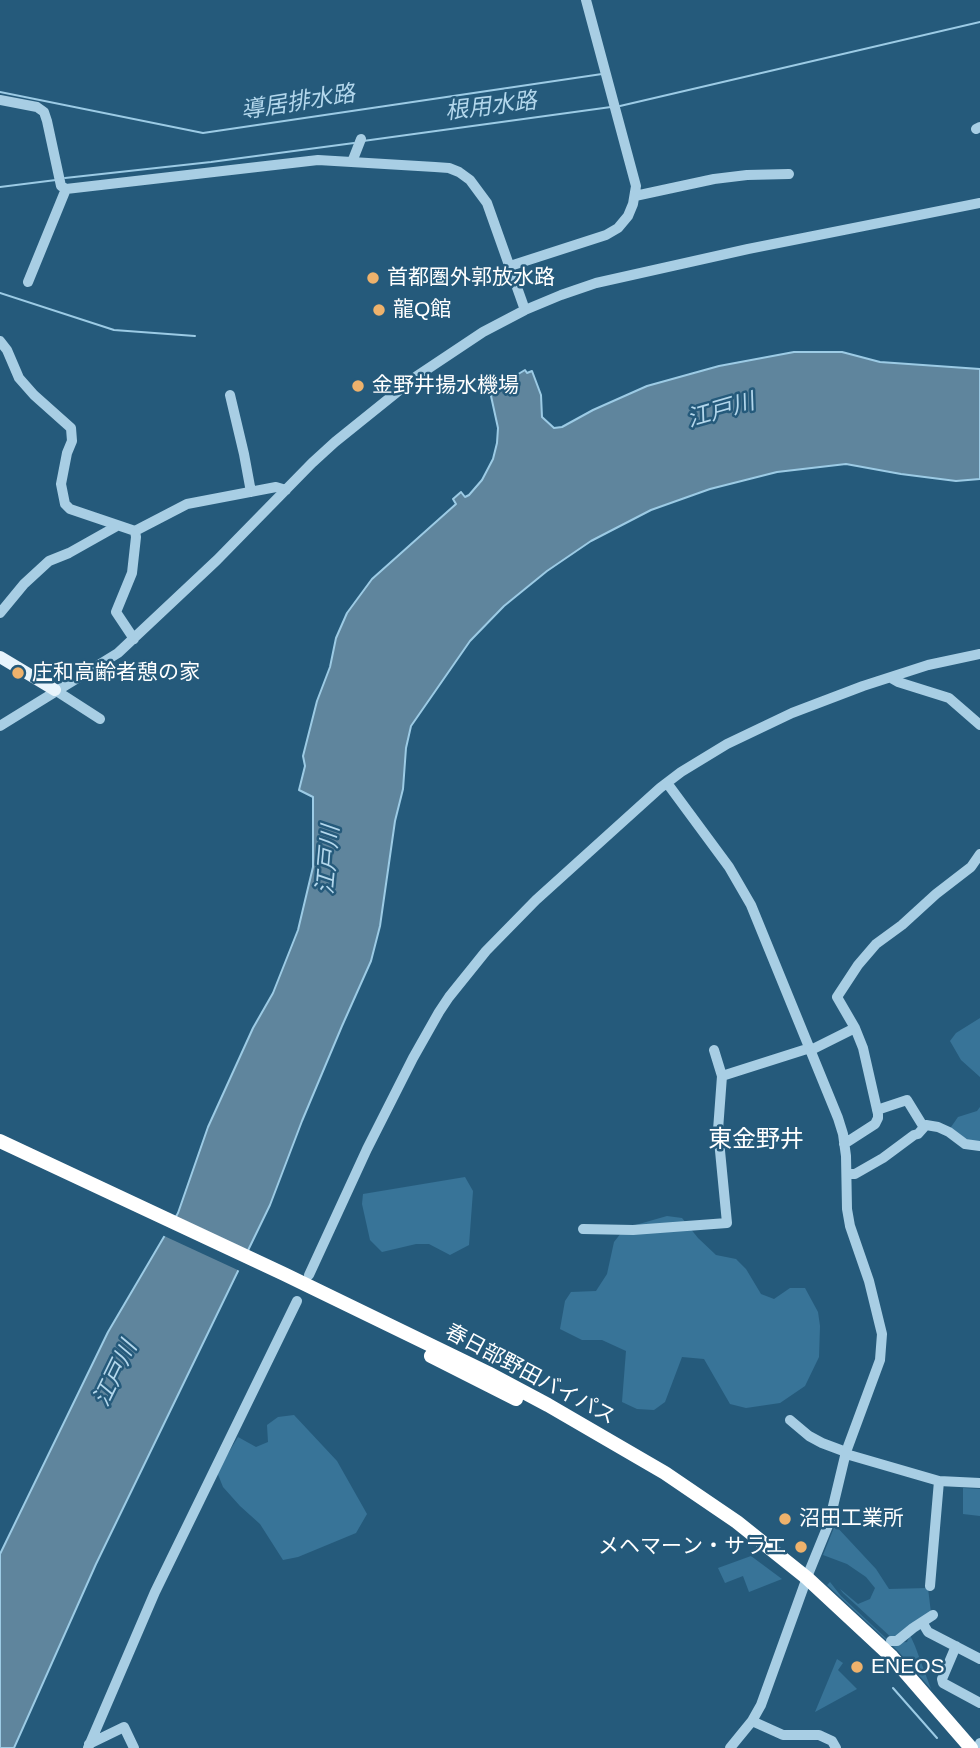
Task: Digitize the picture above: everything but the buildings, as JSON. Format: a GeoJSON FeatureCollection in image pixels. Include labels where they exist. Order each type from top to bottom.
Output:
{"type":"FeatureCollection","features":[{"type":"Feature","properties":{"kind":"highway","name":"春日部野田バイパス"},"geometry":{"type":"LineString","coordinates":[[0,1142],[282,1278]]}},
{"type":"Feature","properties":{"kind":"highway","name":"春日部野田バイパス"},"geometry":{"type":"LineString","coordinates":[[0,1152],[488,1373],[665,1473],[737,1522],[892,1657],[971,1748]]}},
{"type":"Feature","properties":{"kind":"highway","name":"春日部野田バイパス"},"geometry":{"type":"LineString","coordinates":[[806,1582],[927,1709],[959,1748]]}},
{"type":"Feature","properties":{"kind":"main road"},"geometry":{"type":"LineString","coordinates":[[0,657],[55,690]]}},
{"type":"Feature","properties":{"kind":"street"},"geometry":{"type":"LineString","coordinates":[[510,266],[606,235],[618,228],[628,216],[633,204],[635,191],[586,0]]}},
{"type":"Feature","properties":{"kind":"street"},"geometry":{"type":"LineString","coordinates":[[0,100],[37,107],[44,112],[61,186],[66,189],[318,160],[449,168],[470,180],[487,203],[526,310]]}},
{"type":"Feature","properties":{"kind":"street"},"geometry":{"type":"LineString","coordinates":[[352,162],[361,139]]}},
{"type":"Feature","properties":{"kind":"street"},"geometry":{"type":"LineString","coordinates":[[635,191],[747,174],[789,174]]}},
{"type":"Feature","properties":{"kind":"street"},"geometry":{"type":"LineString","coordinates":[[29,282],[66,189]]}},
{"type":"Feature","properties":{"kind":"street"},"geometry":{"type":"LineString","coordinates":[[0,726],[118,653],[217,560],[335,442],[418,376],[483,332],[526,310],[596,283],[657,268],[980,203]]}},
{"type":"Feature","properties":{"kind":"street"},"geometry":{"type":"LineString","coordinates":[[0,341],[19,377],[34,395],[71,428],[72,441],[61,484],[65,504],[70,509],[135,531],[187,504],[276,487],[286,490]]}},
{"type":"Feature","properties":{"kind":"street"},"geometry":{"type":"LineString","coordinates":[[230,395],[251,492]]}},
{"type":"Feature","properties":{"kind":"street"},"geometry":{"type":"LineString","coordinates":[[0,613],[24,584],[49,561],[117,526]]}},
{"type":"Feature","properties":{"kind":"street"},"geometry":{"type":"LineString","coordinates":[[134,639],[116,612],[132,573],[135,531]]}},
{"type":"Feature","properties":{"kind":"street"},"geometry":{"type":"LineString","coordinates":[[309,1275],[367,1149],[413,1058],[449,997],[500,935],[536,900],[667,783],[741,736],[813,705],[928,665],[980,654]]}},
{"type":"Feature","properties":{"kind":"street"},"geometry":{"type":"LineString","coordinates":[[891,678],[949,698],[980,725]]}},
{"type":"Feature","properties":{"kind":"street"},"geometry":{"type":"LineString","coordinates":[[55,690],[100,719]]}},
{"type":"Feature","properties":{"kind":"street"},"geometry":{"type":"LineString","coordinates":[[667,783],[745,893],[838,1118],[844,1144],[850,1226],[874,1300],[882,1343],[880,1360],[846,1453],[832,1513],[768,1687],[752,1721],[730,1748]]}},
{"type":"Feature","properties":{"kind":"street"},"geometry":{"type":"LineString","coordinates":[[844,1144],[875,1124],[878,1118],[865,1056],[855,1028],[837,996],[876,944],[957,880],[980,854]]}},
{"type":"Feature","properties":{"kind":"street"},"geometry":{"type":"LineString","coordinates":[[722,1076],[810,1049],[855,1028]]}},
{"type":"Feature","properties":{"kind":"street"},"geometry":{"type":"LineString","coordinates":[[583,1229],[633,1230],[727,1223],[718,1130],[722,1076],[714,1049]]}},
{"type":"Feature","properties":{"kind":"street"},"geometry":{"type":"LineString","coordinates":[[877,1110],[907,1100],[923,1126]]}},
{"type":"Feature","properties":{"kind":"street"},"geometry":{"type":"LineString","coordinates":[[846,1174],[855,1174],[883,1158],[928,1124],[949,1132],[965,1144],[980,1146]]}},
{"type":"Feature","properties":{"kind":"street"},"geometry":{"type":"LineString","coordinates":[[89,1746],[155,1592],[297,1301]]}},
{"type":"Feature","properties":{"kind":"street"},"geometry":{"type":"LineString","coordinates":[[790,1420],[809,1436],[846,1453],[939,1481],[980,1483]]}},
{"type":"Feature","properties":{"kind":"street"},"geometry":{"type":"LineString","coordinates":[[929,1586],[939,1481]]}},
{"type":"Feature","properties":{"kind":"street"},"geometry":{"type":"LineString","coordinates":[[891,1641],[897,1641],[933,1615]]}},
{"type":"Feature","properties":{"kind":"street"},"geometry":{"type":"LineString","coordinates":[[922,1622],[929,1632],[980,1659]]}},
{"type":"Feature","properties":{"kind":"street"},"geometry":{"type":"LineString","coordinates":[[956,1646],[942,1679],[943,1683],[980,1703]]}},
{"type":"Feature","properties":{"kind":"street"},"geometry":{"type":"LineString","coordinates":[[752,1721],[783,1735],[819,1735],[832,1741],[836,1748]]}},
{"type":"Feature","properties":{"kind":"street"},"geometry":{"type":"LineString","coordinates":[[89,1746],[124,1727],[134,1748]]}},
{"type":"Feature","properties":{"kind":"street"},"geometry":{"type":"LineString","coordinates":[[978,1748],[980,1743]]}},
{"type":"Feature","properties":{"kind":"shaded area"},"geometry":{"type":"Polygon","coordinates":[[[980,1018],[980,1077],[961,1060],[950,1041],[956,1033],[980,1018]]]}},
{"type":"Feature","properties":{"kind":"shaded area"},"geometry":{"type":"Polygon","coordinates":[[[980,1107],[980,1144],[973,1144],[949,1130],[958,1117],[977,1111],[980,1107]]]}},
{"type":"Feature","properties":{"kind":"shaded area"},"geometry":{"type":"Polygon","coordinates":[[[465,1177],[473,1191],[469,1245],[450,1255],[429,1244],[416,1244],[382,1252],[370,1240],[362,1204],[363,1194],[465,1177]]]}},
{"type":"Feature","properties":{"kind":"shaded area"},"geometry":{"type":"Polygon","coordinates":[[[667,1216],[682,1218],[716,1255],[736,1259],[746,1269],[761,1294],[774,1299],[790,1288],[805,1288],[818,1312],[820,1326],[819,1357],[805,1386],[780,1403],[746,1408],[730,1404],[704,1359],[682,1357],[665,1402],[654,1410],[637,1409],[622,1402],[626,1351],[602,1340],[582,1340],[560,1329],[565,1301],[571,1292],[596,1291],[607,1274],[614,1242],[625,1228],[667,1216]]]}},
{"type":"Feature","properties":{"kind":"shaded area"},"geometry":{"type":"Polygon","coordinates":[[[294,1415],[337,1461],[367,1514],[356,1533],[298,1557],[283,1560],[260,1524],[223,1487],[217,1472],[238,1437],[256,1447],[268,1442],[267,1425],[278,1417],[294,1415]]]}},
{"type":"Feature","properties":{"kind":"shaded area"},"geometry":{"type":"Polygon","coordinates":[[[963,1488],[980,1489],[980,1516],[963,1514],[963,1488]]]}},
{"type":"Feature","properties":{"kind":"shaded area"},"geometry":{"type":"Polygon","coordinates":[[[835,1525],[876,1569],[889,1589],[928,1588],[931,1613],[893,1639],[840,1589],[858,1604],[870,1599],[875,1588],[866,1577],[847,1564],[823,1555],[835,1525]]]}},
{"type":"Feature","properties":{"kind":"shaded area"},"geometry":{"type":"Polygon","coordinates":[[[751,1556],[782,1579],[749,1592],[743,1576],[725,1583],[718,1568],[751,1556]]]}},
{"type":"Feature","properties":{"kind":"shaded area"},"geometry":{"type":"Polygon","coordinates":[[[830,1582],[841,1596],[889,1641],[907,1642],[910,1635],[931,1689],[898,1651],[827,1585],[830,1582]]]}},
{"type":"Feature","properties":{"kind":"shaded area"},"geometry":{"type":"Polygon","coordinates":[[[837,1659],[843,1663],[838,1670],[857,1689],[815,1712],[837,1659]]]}},
{"type":"Feature","properties":{"kind":"water","name":"江戸川"},"geometry":{"type":"Polygon","coordinates":[[[794,352],[842,352],[880,362],[980,369],[980,479],[956,481],[846,464],[777,472],[710,489],[651,510],[591,541],[547,571],[504,606],[470,641],[411,726],[380,926],[371,961],[302,1121],[270,1205],[96,1564],[14,1748],[0,1748],[0,1554],[108,1332],[178,1213],[208,1127],[253,1028],[273,993],[298,930],[313,867],[313,797],[299,790],[305,766],[303,756],[336,638],[347,613],[372,579],[456,504],[453,499],[461,492],[465,497],[469,495],[482,480],[493,459],[497,443],[498,428],[491,396],[495,393],[493,389],[525,370],[527,373],[532,371],[541,395],[542,417],[554,428],[562,427],[647,386],[719,366],[794,352]]]}},
{"type":"Feature","properties":{"kind":"pier"},"geometry":{"type":"Polygon","coordinates":[[[173,1215],[252,1252],[242,1272],[162,1235],[173,1215]]]}},
{"type":"Feature","properties":{"kind":"waterway","name":"根用水路"},"geometry":{"type":"LineString","coordinates":[[620,106],[980,22]]}},
{"type":"Feature","properties":{"kind":"waterway","name":"導居排水路"},"geometry":{"type":"LineString","coordinates":[[0,92],[203,133],[602,74]]}},
{"type":"Feature","properties":{"kind":"waterway","name":"根用水路"},"geometry":{"type":"LineString","coordinates":[[363,141],[611,107]]}},
{"type":"Feature","properties":{"kind":"waterway","name":"根用水路"},"geometry":{"type":"LineString","coordinates":[[65,178],[354,143]]}},
{"type":"Feature","properties":{"kind":"waterway","name":"根用水路"},"geometry":{"type":"LineString","coordinates":[[0,187],[56,180]]}},
{"type":"Feature","properties":{"kind":"waterway"},"geometry":{"type":"LineString","coordinates":[[0,293],[114,330],[195,336]]}},
{"type":"Feature","properties":{"kind":"waterway"},"geometry":{"type":"LineString","coordinates":[[893,1688],[937,1738]]}},
{"type":"Feature","properties":{"kind":"place","name":"首都圏外郭放水路"},"geometry":{"type":"Point","coordinates":[373,278]}},
{"type":"Feature","properties":{"kind":"place","name":"龍Q館"},"geometry":{"type":"Point","coordinates":[379,310]}},
{"type":"Feature","properties":{"kind":"place","name":"金野井揚水機場"},"geometry":{"type":"Point","coordinates":[358,386]}},
{"type":"Feature","properties":{"kind":"place","name":"庄和高齢者憩の家"},"geometry":{"type":"Point","coordinates":[18,673]}},
{"type":"Feature","properties":{"kind":"place","name":"沼田工業所"},"geometry":{"type":"Point","coordinates":[785,1519]}},
{"type":"Feature","properties":{"kind":"place","name":"メヘマーン・サラエ"},"geometry":{"type":"Point","coordinates":[801,1547]}},
{"type":"Feature","properties":{"kind":"place","name":"ENEOS"},"geometry":{"type":"Point","coordinates":[857,1667]}},
{"type":"Feature","properties":{"kind":"district","name":"東金野井"},"geometry":{"type":"Point","coordinates":[756,1140]}}]}
